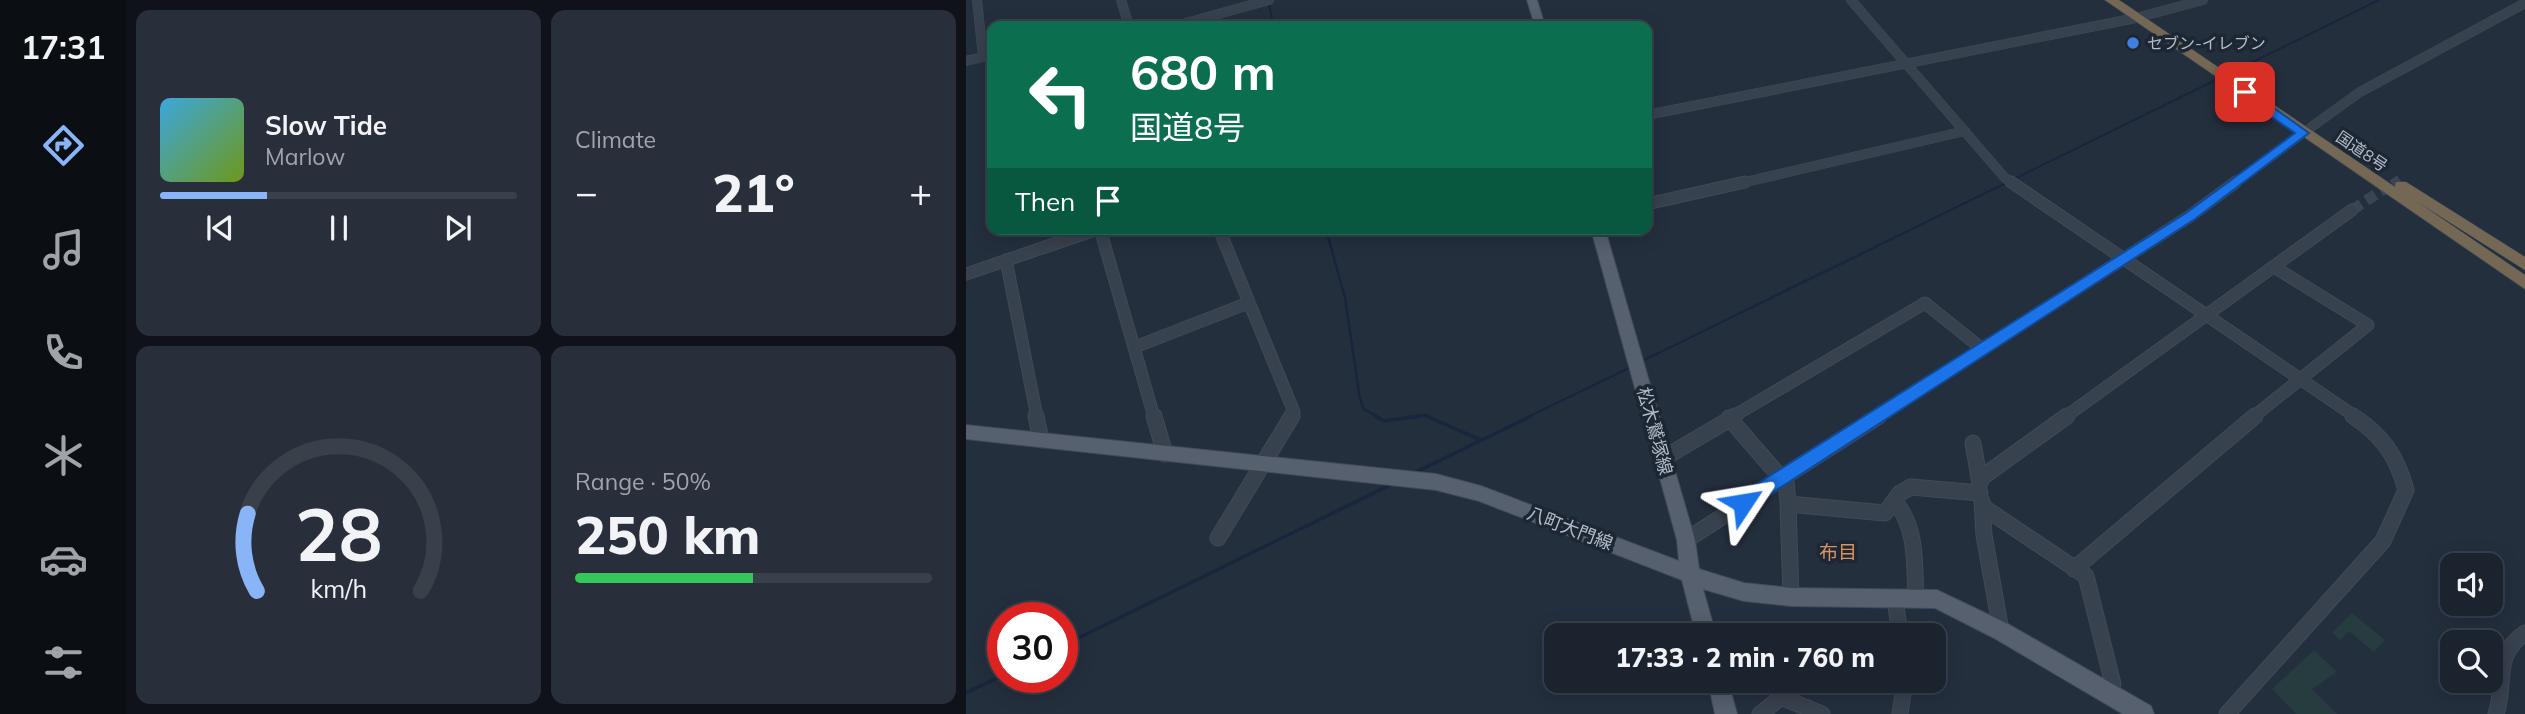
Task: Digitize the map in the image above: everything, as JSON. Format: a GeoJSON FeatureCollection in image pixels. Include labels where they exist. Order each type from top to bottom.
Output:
{"type":"FeatureCollection","features":[{"type":"Feature","properties":{"kind":"highway","name":"国道8号"},"geometry":{"type":"LineString","coordinates":[[2111,0],[2307,130],[2356,168],[2525,284]]}},
{"type":"Feature","properties":{"kind":"highway","name":"国道8号"},"geometry":{"type":"LineString","coordinates":[[2122,0],[2140,17]]}},
{"type":"Feature","properties":{"kind":"highway","name":"国道8号"},"geometry":{"type":"LineString","coordinates":[[2307,130],[2344,151],[2525,274]]}},
{"type":"Feature","properties":{"kind":"highway"},"geometry":{"type":"LineString","coordinates":[[2344,151],[2525,264]]}},
{"type":"Feature","properties":{"kind":"highway"},"geometry":{"type":"LineString","coordinates":[[2356,168],[2419,217],[2525,292]]}},
{"type":"Feature","properties":{"kind":"main road"},"geometry":{"type":"LineString","coordinates":[[1532,0],[1538,21]]}},
{"type":"Feature","properties":{"kind":"main road","name":"松木鷲塚線"},"geometry":{"type":"LineString","coordinates":[[1600,235],[1686,540],[1690,574],[1703,623]]}},
{"type":"Feature","properties":{"kind":"main road","name":"八町大門線"},"geometry":{"type":"LineString","coordinates":[[966,432],[1436,482],[1481,494],[1744,592],[1791,597],[1937,599],[2001,631],[2143,714]]}},
{"type":"Feature","properties":{"kind":"main road"},"geometry":{"type":"LineString","coordinates":[[1721,693],[1726,714]]}},
{"type":"Feature","properties":{"kind":"street"},"geometry":{"type":"LineString","coordinates":[[977,0],[987,51]]}},
{"type":"Feature","properties":{"kind":"street"},"geometry":{"type":"LineString","coordinates":[[1121,0],[1128,21]]}},
{"type":"Feature","properties":{"kind":"street"},"geometry":{"type":"LineString","coordinates":[[1193,21],[1269,0]]}},
{"type":"Feature","properties":{"kind":"street"},"geometry":{"type":"LineString","coordinates":[[1851,0],[2005,178],[2373,429],[2389,443],[2401,469],[2406,490],[2383,541],[2227,714]]}},
{"type":"Feature","properties":{"kind":"street"},"geometry":{"type":"LineString","coordinates":[[1652,115],[2140,17],[2203,0]]}},
{"type":"Feature","properties":{"kind":"street"},"geometry":{"type":"LineString","coordinates":[[1686,540],[2190,216],[2360,92],[2525,3]]}},
{"type":"Feature","properties":{"kind":"street"},"geometry":{"type":"LineString","coordinates":[[966,61],[987,56]]}},
{"type":"Feature","properties":{"kind":"street"},"geometry":{"type":"LineString","coordinates":[[1652,203],[1965,131]]}},
{"type":"Feature","properties":{"kind":"street"},"geometry":{"type":"LineString","coordinates":[[1981,493],[2207,316],[2352,210]]}},
{"type":"Feature","properties":{"kind":"street"},"geometry":{"type":"LineString","coordinates":[[966,274],[1081,235]]}},
{"type":"Feature","properties":{"kind":"street"},"geometry":{"type":"LineString","coordinates":[[1101,235],[1166,454]]}},
{"type":"Feature","properties":{"kind":"street"},"geometry":{"type":"LineString","coordinates":[[1218,538],[1294,412],[1221,235]]}},
{"type":"Feature","properties":{"kind":"street"},"geometry":{"type":"LineString","coordinates":[[1006,260],[1041,440]]}},
{"type":"Feature","properties":{"kind":"street"},"geometry":{"type":"LineString","coordinates":[[2074,569],[2300,379],[2368,326],[2274,267]]}},
{"type":"Feature","properties":{"kind":"street"},"geometry":{"type":"LineString","coordinates":[[1135,347],[1248,303]]}},
{"type":"Feature","properties":{"kind":"street"},"geometry":{"type":"LineString","coordinates":[[1662,458],[1925,303],[1982,348]]}},
{"type":"Feature","properties":{"kind":"street"},"geometry":{"type":"LineString","coordinates":[[1729,418],[1786,481],[1791,597]]}},
{"type":"Feature","properties":{"kind":"street"},"geometry":{"type":"LineString","coordinates":[[1973,443],[1984,535],[2001,631]]}},
{"type":"Feature","properties":{"kind":"street"},"geometry":{"type":"LineString","coordinates":[[1788,504],[1885,513],[1900,494],[1911,487],[1981,493],[2086,576],[2113,684],[2110,696]]}},
{"type":"Feature","properties":{"kind":"street"},"geometry":{"type":"LineString","coordinates":[[1894,501],[1902,507],[1912,538],[1916,599]]}},
{"type":"Feature","properties":{"kind":"street"},"geometry":{"type":"LineString","coordinates":[[1895,599],[1898,623]]}},
{"type":"Feature","properties":{"kind":"street"},"geometry":{"type":"LineString","coordinates":[[2496,714],[2501,694],[2501,659],[2514,639],[2525,633]]}},
{"type":"Feature","properties":{"kind":"street"},"geometry":{"type":"LineString","coordinates":[[1900,714],[1903,693]]}},
{"type":"Feature","properties":{"kind":"street"},"geometry":{"type":"LineString","coordinates":[[1760,714],[1781,697],[1822,714]]}},
{"type":"Feature","properties":{"kind":"green space"},"geometry":{"type":"Polygon","coordinates":[[[2352,613],[2385,640],[2374,652],[2349,631],[2340,640],[2332,633],[2352,613]]]}},
{"type":"Feature","properties":{"kind":"green space"},"geometry":{"type":"Polygon","coordinates":[[[2314,650],[2337,672],[2312,689],[2337,714],[2296,714],[2272,689],[2314,650]]]}},
{"type":"Feature","properties":{"kind":"waterway"},"geometry":{"type":"LineString","coordinates":[[2228,74],[2379,0]]}},
{"type":"Feature","properties":{"kind":"waterway"},"geometry":{"type":"LineString","coordinates":[[1269,3],[1272,21]]}},
{"type":"Feature","properties":{"kind":"waterway"},"geometry":{"type":"LineString","coordinates":[[2014,179],[2222,77]]}},
{"type":"Feature","properties":{"kind":"waterway"},"geometry":{"type":"LineString","coordinates":[[1640,362],[2008,182],[2004,184]]}},
{"type":"Feature","properties":{"kind":"waterway"},"geometry":{"type":"LineString","coordinates":[[1328,235],[1345,298],[1360,399],[1364,409],[1378,417]]}},
{"type":"Feature","properties":{"kind":"waterway"},"geometry":{"type":"LineString","coordinates":[[1528,417],[1631,367]]}},
{"type":"Feature","properties":{"kind":"waterway"},"geometry":{"type":"LineString","coordinates":[[1375,416],[1384,421],[1421,416]]}},
{"type":"Feature","properties":{"kind":"waterway"},"geometry":{"type":"LineString","coordinates":[[1426,416],[1481,440]]}},
{"type":"Feature","properties":{"kind":"waterway"},"geometry":{"type":"LineString","coordinates":[[1414,473],[1531,416]]}},
{"type":"Feature","properties":{"kind":"waterway"},"geometry":{"type":"LineString","coordinates":[[1409,417],[1430,417]]}},
{"type":"Feature","properties":{"kind":"waterway"},"geometry":{"type":"LineString","coordinates":[[1078,638],[1392,484]]}},
{"type":"Feature","properties":{"kind":"waterway"},"geometry":{"type":"LineString","coordinates":[[966,693],[987,683]]}},
{"type":"Feature","properties":{"kind":"tunnel"},"geometry":{"type":"LineString","coordinates":[[2392,184],[2400,179]]}},
{"type":"Feature","properties":{"kind":"tunnel"},"geometry":{"type":"LineString","coordinates":[[2352,210],[2395,182]]}},
{"type":"Feature","properties":{"kind":"place","name":"セブン-イレブン"},"geometry":{"type":"Point","coordinates":[2133,43]}},
{"type":"Feature","properties":{"kind":"district","name":"布目"},"geometry":{"type":"Point","coordinates":[1838,552]}},
{"type":"Feature","properties":{"kind":"route"},"geometry":{"type":"LineString","coordinates":[[1743,503],[2190,216],[2303,133],[2245,92]]}}]}
